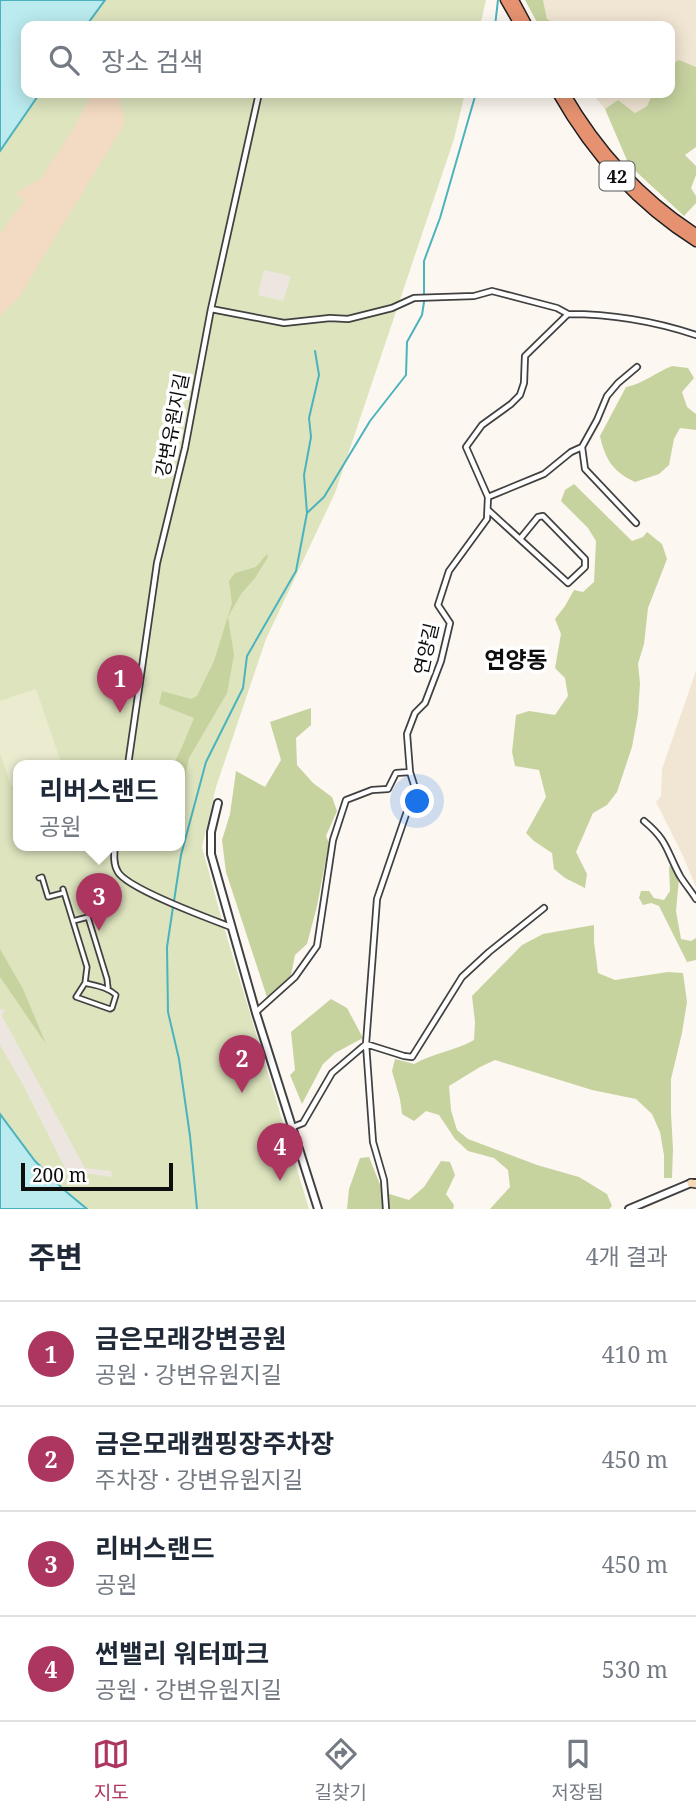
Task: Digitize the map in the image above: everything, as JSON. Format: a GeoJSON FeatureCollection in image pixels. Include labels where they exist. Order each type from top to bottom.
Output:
{"type":"FeatureCollection","features":[{"type":"Feature","properties":{"kind":"highway"},"geometry":{"type":"LineString","coordinates":[[505,0],[517,21]]}},
{"type":"Feature","properties":{"kind":"highway"},"geometry":{"type":"LineString","coordinates":[[514,0],[525,21]]}},
{"type":"Feature","properties":{"kind":"highway","name":"42"},"geometry":{"type":"LineString","coordinates":[[560,98],[582,134],[603,161],[648,206],[676,230],[696,242]]}},
{"type":"Feature","properties":{"kind":"highway","name":"42"},"geometry":{"type":"LineString","coordinates":[[568,98],[588,130],[629,180],[655,204],[696,233]]}},
{"type":"Feature","properties":{"kind":"street","name":"강변유원지길"},"geometry":{"type":"LineString","coordinates":[[129,760],[157,563],[185,448],[211,309],[257,98]]}},
{"type":"Feature","properties":{"kind":"street"},"geometry":{"type":"LineString","coordinates":[[211,309],[285,323],[330,318],[348,319],[382,311],[414,298],[474,296],[492,291],[557,307],[568,314],[614,316],[662,324],[696,335]]}},
{"type":"Feature","properties":{"kind":"street","name":"연양길"},"geometry":{"type":"LineString","coordinates":[[386,1209],[384,1180],[373,1142],[366,1044],[377,899],[415,788],[410,772],[407,734],[415,713],[425,704],[441,661],[450,623],[439,605],[449,572],[487,519],[488,497],[466,447],[482,425],[520,395],[524,383],[525,356],[568,314]]}},
{"type":"Feature","properties":{"kind":"street"},"geometry":{"type":"LineString","coordinates":[[488,497],[544,474],[571,452],[582,447],[607,396],[637,367]]}},
{"type":"Feature","properties":{"kind":"street"},"geometry":{"type":"LineString","coordinates":[[582,447],[585,469],[636,523]]}},
{"type":"Feature","properties":{"kind":"street"},"geometry":{"type":"LineString","coordinates":[[488,510],[568,583],[585,567],[585,559],[543,516],[538,517],[520,539]]}},
{"type":"Feature","properties":{"kind":"street"},"geometry":{"type":"LineString","coordinates":[[256,1013],[295,977],[317,946],[333,840],[346,800],[372,790],[388,789],[396,773],[410,772]]}},
{"type":"Feature","properties":{"kind":"street"},"geometry":{"type":"LineString","coordinates":[[218,803],[211,832],[211,854],[256,1013],[318,1209]]}},
{"type":"Feature","properties":{"kind":"street"},"geometry":{"type":"LineString","coordinates":[[644,821],[669,848],[682,879],[696,899]]}},
{"type":"Feature","properties":{"kind":"street"},"geometry":{"type":"LineString","coordinates":[[115,851],[118,873],[152,895],[231,927]]}},
{"type":"Feature","properties":{"kind":"street"},"geometry":{"type":"LineString","coordinates":[[39,878],[42,877],[48,897],[63,891],[73,921],[87,967],[85,983],[76,997],[112,1008],[117,995],[107,988],[85,983]]}},
{"type":"Feature","properties":{"kind":"street"},"geometry":{"type":"LineString","coordinates":[[293,1126],[303,1123],[332,1073],[366,1044],[412,1056],[462,978],[489,952],[544,908]]}},
{"type":"Feature","properties":{"kind":"street"},"geometry":{"type":"LineString","coordinates":[[73,921],[88,917],[107,979],[107,988]]}},
{"type":"Feature","properties":{"kind":"street"},"geometry":{"type":"LineString","coordinates":[[629,1209],[695,1182]]}},
{"type":"Feature","properties":{"kind":"shaded area"},"geometry":{"type":"Polygon","coordinates":[[[543,0],[696,0],[696,67],[679,60],[675,62],[675,21],[547,19],[543,0]]]}},
{"type":"Feature","properties":{"kind":"shaded area"},"geometry":{"type":"Polygon","coordinates":[[[596,98],[651,98],[647,106],[635,113],[618,100],[605,109],[596,98]]]}},
{"type":"Feature","properties":{"kind":"shaded area"},"geometry":{"type":"Polygon","coordinates":[[[264,270],[291,276],[283,301],[258,295],[264,270]]]}},
{"type":"Feature","properties":{"kind":"shaded area"},"geometry":{"type":"Polygon","coordinates":[[[696,671],[696,887],[656,802],[661,796],[662,769],[696,671]]]}},
{"type":"Feature","properties":{"kind":"shaded area"},"geometry":{"type":"Polygon","coordinates":[[[0,1009],[5,1010],[2,1016],[85,1168],[111,1171],[112,1177],[75,1172],[71,1180],[0,1045],[0,1009]]]}},
{"type":"Feature","properties":{"kind":"green space"},"geometry":{"type":"Polygon","coordinates":[[[105,0],[486,0],[481,21],[90,21],[105,0]]]}},
{"type":"Feature","properties":{"kind":"green space"},"geometry":{"type":"Polygon","coordinates":[[[525,0],[543,0],[547,19],[550,21],[536,21],[525,0]]]}},
{"type":"Feature","properties":{"kind":"green space"},"geometry":{"type":"Polygon","coordinates":[[[679,60],[696,67],[696,147],[685,155],[696,166],[691,188],[696,196],[696,203],[684,216],[629,165],[605,109],[618,100],[635,113],[647,106],[651,98],[675,98],[675,62],[679,60]]]}},
{"type":"Feature","properties":{"kind":"green space"},"geometry":{"type":"Polygon","coordinates":[[[37,98],[464,98],[454,139],[335,493],[266,639],[216,787],[202,847],[309,1209],[87,1209],[29,1154],[0,1114],[0,151],[37,98]]]}},
{"type":"Feature","properties":{"kind":"green space"},"geometry":{"type":"Polygon","coordinates":[[[672,366],[688,368],[694,378],[682,392],[687,407],[696,414],[696,430],[680,428],[674,439],[669,465],[659,474],[635,482],[611,464],[600,436],[626,387],[672,366]]]}},
{"type":"Feature","properties":{"kind":"green space"},"geometry":{"type":"Polygon","coordinates":[[[574,484],[632,541],[643,537],[647,532],[662,544],[667,559],[648,608],[644,644],[638,664],[638,714],[632,747],[617,792],[607,805],[593,813],[576,852],[587,874],[585,888],[554,869],[552,853],[526,833],[546,797],[539,770],[515,766],[512,752],[516,715],[529,711],[555,715],[568,696],[565,678],[555,668],[561,634],[555,619],[574,590],[583,592],[594,582],[596,541],[588,528],[561,501],[565,490],[574,484]]]}},
{"type":"Feature","properties":{"kind":"green space"},"geometry":{"type":"Polygon","coordinates":[[[267,554],[268,557],[255,578],[241,594],[228,617],[234,655],[227,693],[189,758],[185,777],[185,760],[176,760],[194,718],[159,704],[162,691],[191,699],[197,696],[214,661],[232,603],[229,581],[235,573],[256,567],[267,554]]]}},
{"type":"Feature","properties":{"kind":"green space"},"geometry":{"type":"Polygon","coordinates":[[[36,689],[60,760],[13,760],[11,786],[0,753],[0,701],[36,689]]]}},
{"type":"Feature","properties":{"kind":"green space"},"geometry":{"type":"Polygon","coordinates":[[[311,708],[311,725],[296,738],[297,765],[313,783],[332,797],[337,811],[326,836],[329,843],[307,944],[295,955],[291,975],[267,997],[226,872],[222,840],[230,814],[236,771],[265,787],[281,760],[270,722],[311,708]]]}},
{"type":"Feature","properties":{"kind":"green space"},"geometry":{"type":"Polygon","coordinates":[[[669,866],[674,868],[679,878],[676,911],[681,939],[691,941],[696,938],[696,960],[687,962],[659,906],[651,903],[643,905],[639,898],[641,891],[649,891],[654,898],[664,900],[670,891],[669,866]]]}},
{"type":"Feature","properties":{"kind":"green space"},"geometry":{"type":"Polygon","coordinates":[[[594,925],[598,973],[615,980],[668,972],[683,973],[687,1002],[671,1079],[672,1178],[664,1178],[660,1132],[652,1114],[636,1099],[592,1090],[495,1060],[449,1086],[451,1110],[457,1130],[468,1139],[537,1165],[579,1177],[607,1194],[612,1206],[609,1209],[490,1209],[510,1187],[508,1170],[494,1158],[468,1151],[455,1139],[439,1115],[426,1111],[414,1121],[402,1114],[392,1071],[395,1059],[414,1064],[474,1040],[472,996],[522,945],[543,934],[594,925]]]}},
{"type":"Feature","properties":{"kind":"green space"},"geometry":{"type":"Polygon","coordinates":[[[0,949],[23,989],[46,1044],[0,977],[0,949]]]}},
{"type":"Feature","properties":{"kind":"green space"},"geometry":{"type":"Polygon","coordinates":[[[331,999],[347,1008],[363,1038],[335,1053],[323,1064],[302,1104],[290,1075],[295,1070],[291,1032],[331,999]]]}},
{"type":"Feature","properties":{"kind":"green space"},"geometry":{"type":"Polygon","coordinates":[[[369,1157],[383,1192],[409,1200],[424,1187],[441,1161],[450,1162],[455,1175],[446,1194],[454,1205],[453,1209],[347,1209],[349,1189],[360,1158],[369,1157]]]}},
{"type":"Feature","properties":{"kind":"sand"},"geometry":{"type":"Polygon","coordinates":[[[89,98],[118,98],[125,123],[19,297],[0,316],[0,234],[24,201],[16,193],[41,178],[71,133],[89,98]]]}},
{"type":"Feature","properties":{"kind":"water"},"geometry":{"type":"Polygon","coordinates":[[[0,0],[105,0],[90,21],[21,21],[21,98],[37,98],[0,151],[0,0]]]}},
{"type":"Feature","properties":{"kind":"water"},"geometry":{"type":"Polygon","coordinates":[[[0,1114],[35,1161],[87,1209],[0,1209],[0,1114]]]}},
{"type":"Feature","properties":{"kind":"waterway"},"geometry":{"type":"LineString","coordinates":[[496,21],[498,0]]}},
{"type":"Feature","properties":{"kind":"waterway"},"geometry":{"type":"LineString","coordinates":[[307,513],[324,497],[370,421],[406,375],[407,342],[422,315],[424,261],[440,218],[475,98]]}},
{"type":"Feature","properties":{"kind":"waterway"},"geometry":{"type":"LineString","coordinates":[[185,840],[206,762],[243,688],[247,656],[296,571],[307,513],[304,475],[311,437],[309,418],[319,375],[315,351]]}},
{"type":"Feature","properties":{"kind":"waterway"},"geometry":{"type":"LineString","coordinates":[[174,901],[182,851]]}},
{"type":"Feature","properties":{"kind":"waterway"},"geometry":{"type":"LineString","coordinates":[[173,907],[167,947],[168,1012],[179,1059],[197,1209]]}},
{"type":"Feature","properties":{"kind":"place","name":"금은모래강변공원"},"geometry":{"type":"Point","coordinates":[120,713]}},
{"type":"Feature","properties":{"kind":"place","name":"리버스랜드"},"geometry":{"type":"Point","coordinates":[99,931]}},
{"type":"Feature","properties":{"kind":"place","name":"금은모래캠핑장주차장"},"geometry":{"type":"Point","coordinates":[242,1093]}},
{"type":"Feature","properties":{"kind":"place","name":"썬밸리 워터파크"},"geometry":{"type":"Point","coordinates":[280,1181]}},
{"type":"Feature","properties":{"kind":"district","name":"연양동"},"geometry":{"type":"Point","coordinates":[516,659]}}]}
